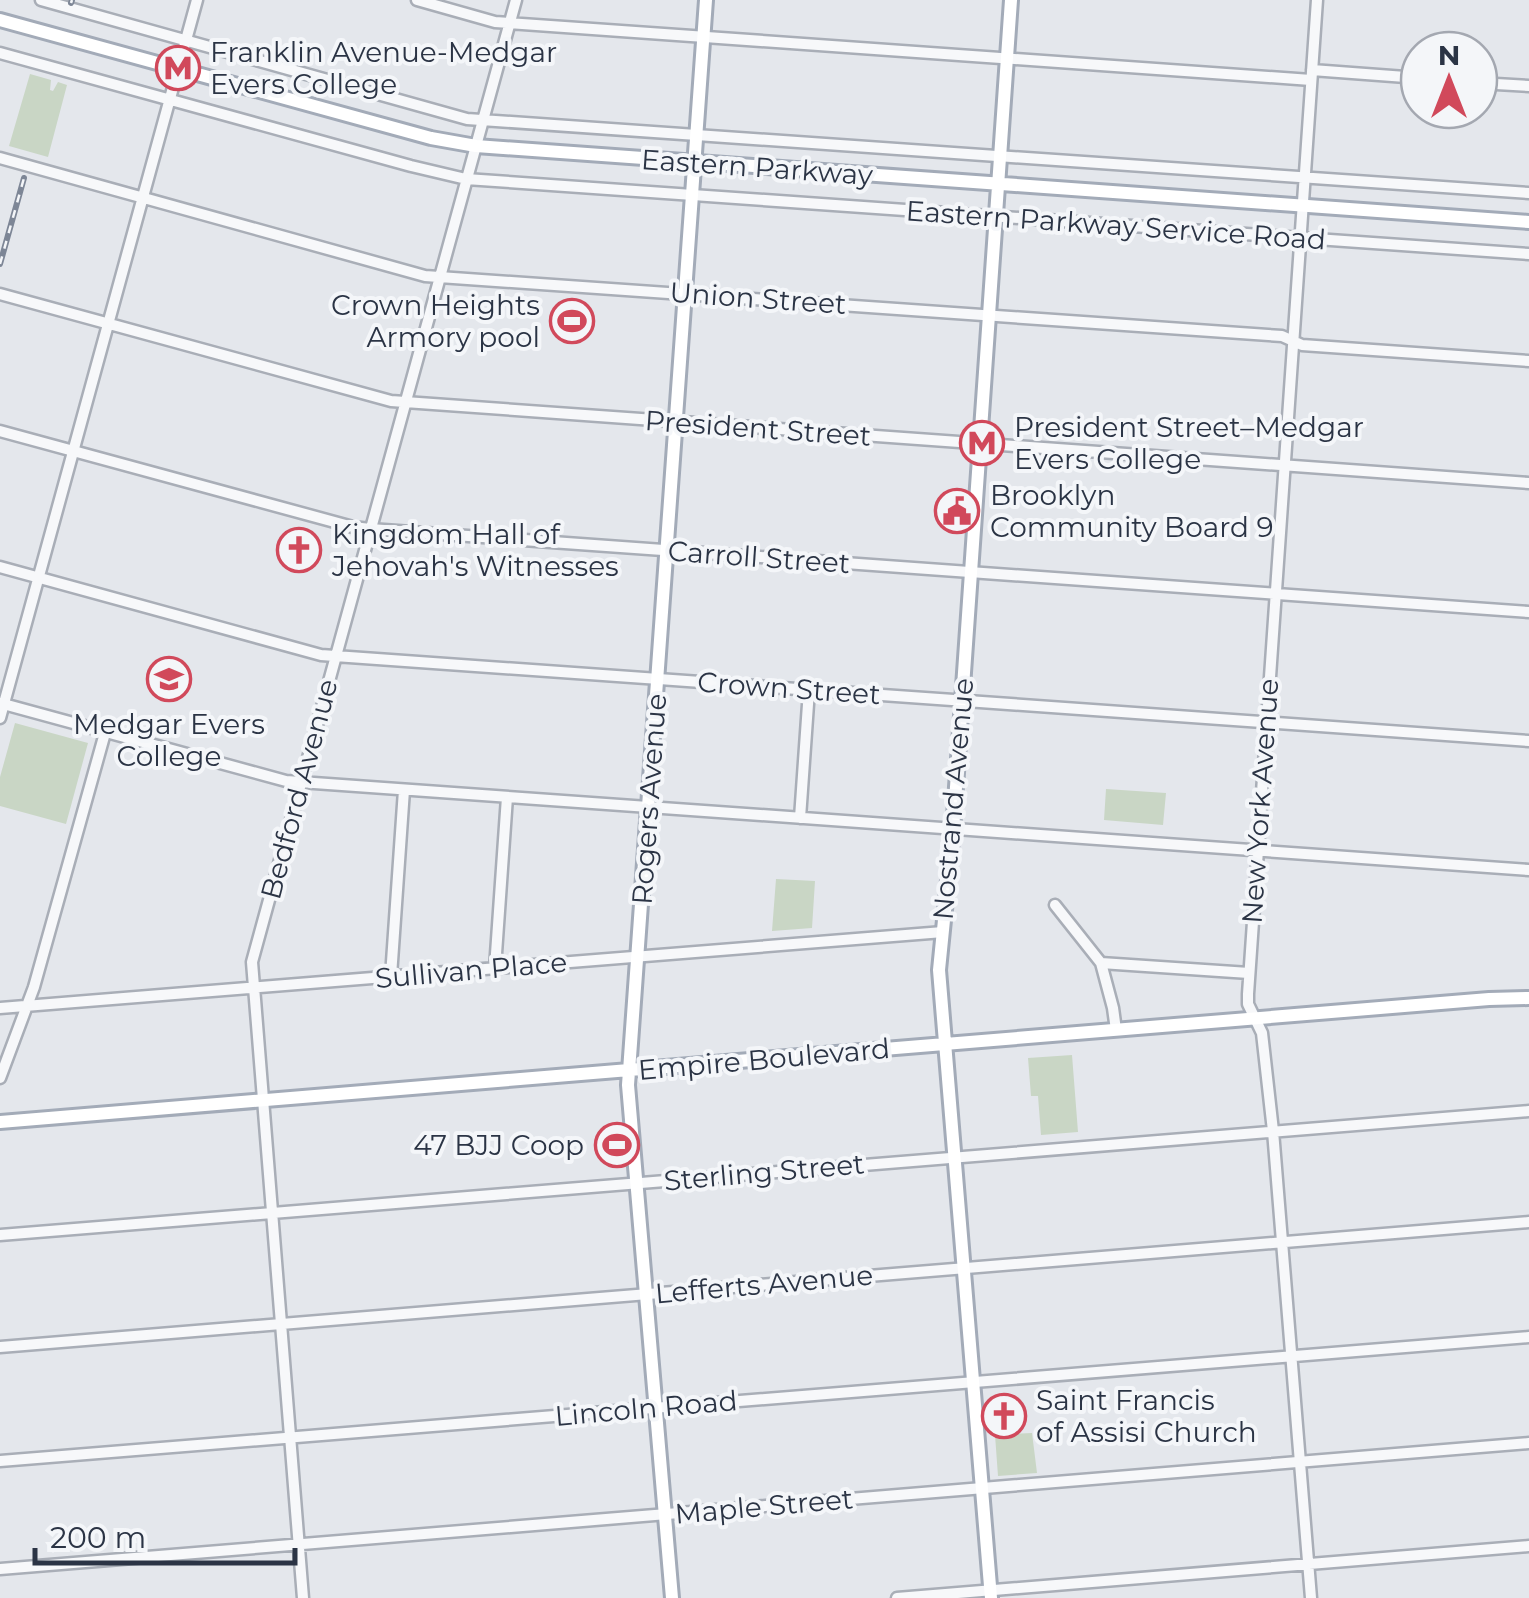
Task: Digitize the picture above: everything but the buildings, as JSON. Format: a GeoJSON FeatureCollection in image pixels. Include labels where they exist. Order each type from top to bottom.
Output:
{"type":"FeatureCollection","features":[{"type":"Feature","properties":{"kind":"main road","name":"Rogers Avenue"},"geometry":{"type":"LineString","coordinates":[[672,1598],[628,1085],[706,0]]}},
{"type":"Feature","properties":{"kind":"main road","name":"Nostrand Avenue"},"geometry":{"type":"LineString","coordinates":[[991,1594],[940,970],[1012,0]]}},
{"type":"Feature","properties":{"kind":"main road","name":"Eastern Parkway"},"geometry":{"type":"LineString","coordinates":[[0,20],[431,138],[476,146],[1529,222]]}},
{"type":"Feature","properties":{"kind":"main road","name":"Empire Boulevard"},"geometry":{"type":"LineString","coordinates":[[0,1122],[1529,998]]}},
{"type":"Feature","properties":{"kind":"street"},"geometry":{"type":"LineString","coordinates":[[41,0],[467,119],[1529,193]]}},
{"type":"Feature","properties":{"kind":"street"},"geometry":{"type":"LineString","coordinates":[[0,718],[197,0]]}},
{"type":"Feature","properties":{"kind":"street"},"geometry":{"type":"LineString","coordinates":[[417,0],[509,24],[1007,58],[1399,77]]}},
{"type":"Feature","properties":{"kind":"street","name":"Bedford Avenue"},"geometry":{"type":"LineString","coordinates":[[303,1598],[252,962],[516,0]]}},
{"type":"Feature","properties":{"kind":"street","name":"New York Avenue"},"geometry":{"type":"LineString","coordinates":[[1311,1598],[1273,1130],[1262,1033],[1248,1004],[1317,0]]}},
{"type":"Feature","properties":{"kind":"street","name":"Eastern Parkway Service Road"},"geometry":{"type":"LineString","coordinates":[[0,53],[466,179],[1529,254]]}},
{"type":"Feature","properties":{"kind":"street"},"geometry":{"type":"LineString","coordinates":[[1499,84],[1529,86]]}},
{"type":"Feature","properties":{"kind":"street","name":"Union Street"},"geometry":{"type":"LineString","coordinates":[[0,158],[426,276],[1282,336],[1302,344],[1529,361]]}},
{"type":"Feature","properties":{"kind":"street","name":"President Street"},"geometry":{"type":"LineString","coordinates":[[1,294],[391,401],[1529,483]]}},
{"type":"Feature","properties":{"kind":"street","name":"Carroll Street"},"geometry":{"type":"LineString","coordinates":[[0,431],[370,529],[1529,612]]}},
{"type":"Feature","properties":{"kind":"street","name":"Crown Street"},"geometry":{"type":"LineString","coordinates":[[0,567],[321,655],[1529,741]]}},
{"type":"Feature","properties":{"kind":"street"},"geometry":{"type":"LineString","coordinates":[[800,818],[809,690]]}},
{"type":"Feature","properties":{"kind":"street"},"geometry":{"type":"LineString","coordinates":[[2,704],[286,782],[1529,870]]}},
{"type":"Feature","properties":{"kind":"street"},"geometry":{"type":"LineString","coordinates":[[0,1078],[27,1006],[105,734]]}},
{"type":"Feature","properties":{"kind":"street"},"geometry":{"type":"LineString","coordinates":[[391,976],[404,790]]}},
{"type":"Feature","properties":{"kind":"street"},"geometry":{"type":"LineString","coordinates":[[495,968],[507,797]]}},
{"type":"Feature","properties":{"kind":"street"},"geometry":{"type":"LineString","coordinates":[[1056,905],[1101,962],[1116,1030]]}},
{"type":"Feature","properties":{"kind":"street","name":"Sullivan Place"},"geometry":{"type":"LineString","coordinates":[[0,1008],[943,932]]}},
{"type":"Feature","properties":{"kind":"street"},"geometry":{"type":"LineString","coordinates":[[1101,962],[1249,973]]}},
{"type":"Feature","properties":{"kind":"street","name":"Sterling Street"},"geometry":{"type":"LineString","coordinates":[[0,1235],[1529,1111]]}},
{"type":"Feature","properties":{"kind":"street","name":"Lefferts Avenue"},"geometry":{"type":"LineString","coordinates":[[0,1347],[1529,1222]]}},
{"type":"Feature","properties":{"kind":"street","name":"Lincoln Road"},"geometry":{"type":"LineString","coordinates":[[0,1460],[1529,1337]]}},
{"type":"Feature","properties":{"kind":"street","name":"Maple Street"},"geometry":{"type":"LineString","coordinates":[[0,1569],[1529,1443]]}},
{"type":"Feature","properties":{"kind":"street"},"geometry":{"type":"LineString","coordinates":[[897,1598],[991,1594],[1529,1546]]}},
{"type":"Feature","properties":{"kind":"green space"},"geometry":{"type":"Polygon","coordinates":[[[30,74],[51,80],[53,91],[58,82],[67,85],[48,157],[9,146],[30,74]]]}},
{"type":"Feature","properties":{"kind":"green space"},"geometry":{"type":"Polygon","coordinates":[[[15,723],[88,743],[66,824],[0,806],[0,777],[15,723]]]}},
{"type":"Feature","properties":{"kind":"green space"},"geometry":{"type":"Polygon","coordinates":[[[1106,789],[1166,793],[1163,825],[1104,820],[1106,789]]]}},
{"type":"Feature","properties":{"kind":"green space"},"geometry":{"type":"Polygon","coordinates":[[[776,879],[815,881],[812,928],[772,931],[776,879]]]}},
{"type":"Feature","properties":{"kind":"green space"},"geometry":{"type":"Polygon","coordinates":[[[1072,1055],[1078,1132],[1041,1135],[1038,1096],[1031,1096],[1028,1058],[1072,1055]]]}},
{"type":"Feature","properties":{"kind":"green space"},"geometry":{"type":"Polygon","coordinates":[[[1032,1433],[1037,1473],[998,1476],[995,1435],[1032,1433]]]}},
{"type":"Feature","properties":{"kind":"railway"},"geometry":{"type":"LineString","coordinates":[[0,264],[24,178]]}},
{"type":"Feature","properties":{"kind":"place","name":"Franklin Avenue-Medgar Evers College"},"geometry":{"type":"Point","coordinates":[178,68]}},
{"type":"Feature","properties":{"kind":"place","name":"Crown Heights Armory pool"},"geometry":{"type":"Point","coordinates":[572,321]}},
{"type":"Feature","properties":{"kind":"place","name":"President Street–Medgar Evers College"},"geometry":{"type":"Point","coordinates":[982,443]}},
{"type":"Feature","properties":{"kind":"place","name":"Brooklyn Community Board 9"},"geometry":{"type":"Point","coordinates":[957,511]}},
{"type":"Feature","properties":{"kind":"place","name":"Kingdom Hall of Jehovah's Witnesses"},"geometry":{"type":"Point","coordinates":[299,550]}},
{"type":"Feature","properties":{"kind":"place","name":"Medgar Evers College"},"geometry":{"type":"Point","coordinates":[169,679]}},
{"type":"Feature","properties":{"kind":"place","name":"47 BJJ Coop"},"geometry":{"type":"Point","coordinates":[617,1145]}},
{"type":"Feature","properties":{"kind":"place","name":"Saint Francis of Assisi Church"},"geometry":{"type":"Point","coordinates":[1004,1416]}}]}
